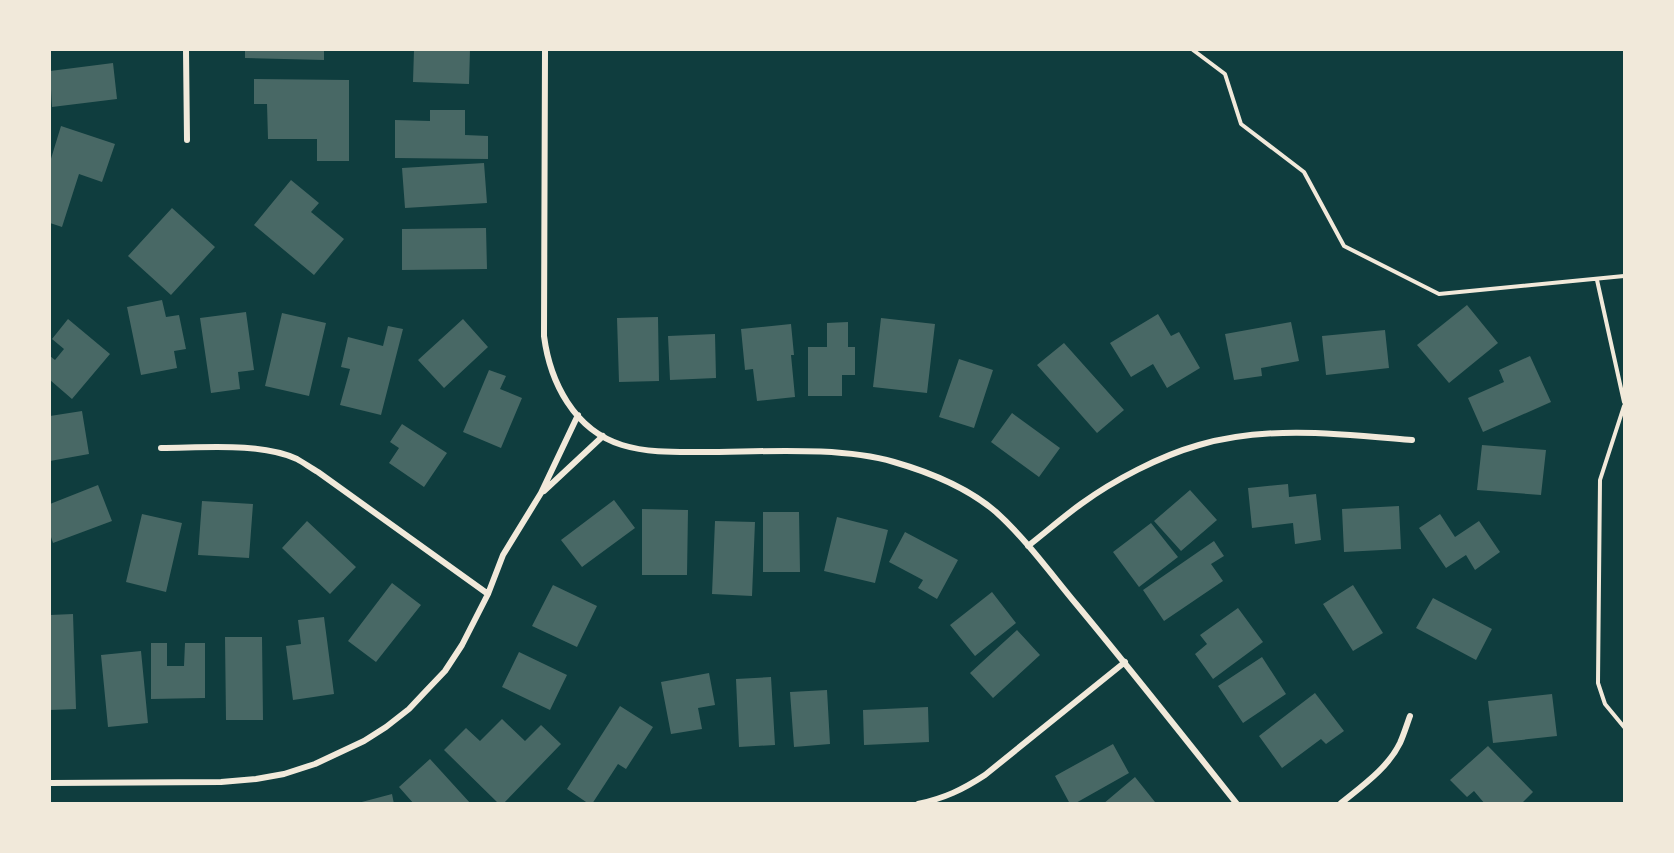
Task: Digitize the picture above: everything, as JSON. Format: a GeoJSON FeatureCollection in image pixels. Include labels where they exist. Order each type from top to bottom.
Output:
{"type":"FeatureCollection","features":[{"type":"Feature","properties":{"kind":"street"},"geometry":{"type":"LineString","coordinates":[[186,50],[187,140]]}},
{"type":"Feature","properties":{"kind":"street"},"geometry":{"type":"LineString","coordinates":[[545,50],[544,336],[550,369],[558,388],[578,415],[603,436],[620,444],[655,451],[832,453],[865,456],[894,462],[931,475],[964,491],[994,511],[1028,546],[1125,662],[1237,804]]}},
{"type":"Feature","properties":{"kind":"street"},"geometry":{"type":"LineString","coordinates":[[50,783],[221,782],[256,779],[284,774],[333,757],[364,741],[409,709],[445,670],[462,645],[488,594],[503,555],[542,493],[578,415]]}},
{"type":"Feature","properties":{"kind":"street"},"geometry":{"type":"LineString","coordinates":[[1028,546],[1083,503],[1118,482],[1162,459],[1200,445],[1238,437],[1310,432],[1412,440]]}},
{"type":"Feature","properties":{"kind":"street"},"geometry":{"type":"LineString","coordinates":[[542,493],[603,436]]}},
{"type":"Feature","properties":{"kind":"street"},"geometry":{"type":"LineString","coordinates":[[161,448],[251,449],[278,453],[297,459],[488,594]]}},
{"type":"Feature","properties":{"kind":"street"},"geometry":{"type":"LineString","coordinates":[[918,804],[940,799],[962,790],[985,775],[1125,662]]}},
{"type":"Feature","properties":{"kind":"street"},"geometry":{"type":"LineString","coordinates":[[1341,804],[1389,761],[1400,743],[1410,716]]}},
{"type":"Feature","properties":{"kind":"path"},"geometry":{"type":"LineString","coordinates":[[1193,50],[1226,74],[1240,124],[1304,172],[1344,246],[1439,294],[1624,276]]}},
{"type":"Feature","properties":{"kind":"path"},"geometry":{"type":"LineString","coordinates":[[1597,280],[1624,404],[1600,480],[1598,683],[1605,704],[1624,727]]}},
{"type":"Feature","properties":{"kind":"building"},"geometry":{"type":"Polygon","coordinates":[[[245,50],[324,50],[324,60],[245,58],[245,50]]]}},
{"type":"Feature","properties":{"kind":"building"},"geometry":{"type":"Polygon","coordinates":[[[414,50],[470,50],[469,84],[413,82],[414,50]]]}},
{"type":"Feature","properties":{"kind":"building"},"geometry":{"type":"Polygon","coordinates":[[[113,63],[117,99],[52,107],[50,71],[113,63]]]}},
{"type":"Feature","properties":{"kind":"building"},"geometry":{"type":"Polygon","coordinates":[[[254,79],[349,80],[349,161],[317,161],[317,139],[268,139],[267,104],[254,104],[254,79]]]}},
{"type":"Feature","properties":{"kind":"building"},"geometry":{"type":"Polygon","coordinates":[[[430,110],[465,110],[465,135],[488,136],[488,159],[395,158],[395,120],[430,121],[430,110]]]}},
{"type":"Feature","properties":{"kind":"building"},"geometry":{"type":"Polygon","coordinates":[[[61,126],[115,144],[102,182],[79,174],[62,227],[50,223],[50,162],[61,126]]]}},
{"type":"Feature","properties":{"kind":"building"},"geometry":{"type":"Polygon","coordinates":[[[484,163],[487,203],[405,208],[402,168],[484,163]]]}},
{"type":"Feature","properties":{"kind":"building"},"geometry":{"type":"Polygon","coordinates":[[[291,180],[319,203],[311,212],[344,239],[314,275],[254,225],[291,180]]]}},
{"type":"Feature","properties":{"kind":"building"},"geometry":{"type":"Polygon","coordinates":[[[172,208],[215,247],[171,295],[128,256],[172,208]]]}},
{"type":"Feature","properties":{"kind":"building"},"geometry":{"type":"Polygon","coordinates":[[[486,228],[487,269],[402,270],[402,229],[486,228]]]}},
{"type":"Feature","properties":{"kind":"building"},"geometry":{"type":"Polygon","coordinates":[[[162,300],[166,317],[179,315],[186,349],[174,351],[177,368],[141,375],[127,307],[162,300]]]}},
{"type":"Feature","properties":{"kind":"building"},"geometry":{"type":"Polygon","coordinates":[[[1467,305],[1498,343],[1449,383],[1417,345],[1467,305]]]}},
{"type":"Feature","properties":{"kind":"building"},"geometry":{"type":"Polygon","coordinates":[[[246,312],[254,370],[238,372],[240,389],[211,393],[200,318],[246,312]]]}},
{"type":"Feature","properties":{"kind":"building"},"geometry":{"type":"Polygon","coordinates":[[[282,313],[326,323],[309,396],[265,386],[282,313]]]}},
{"type":"Feature","properties":{"kind":"building"},"geometry":{"type":"Polygon","coordinates":[[[1158,314],[1171,336],[1179,332],[1200,368],[1167,388],[1153,364],[1131,377],[1110,343],[1158,314]]]}},
{"type":"Feature","properties":{"kind":"building"},"geometry":{"type":"Polygon","coordinates":[[[658,317],[659,381],[619,382],[617,318],[658,317]]]}},
{"type":"Feature","properties":{"kind":"building"},"geometry":{"type":"Polygon","coordinates":[[[881,318],[935,324],[927,393],[873,387],[881,318]]]}},
{"type":"Feature","properties":{"kind":"building"},"geometry":{"type":"Polygon","coordinates":[[[68,319],[110,354],[72,399],[50,380],[50,356],[55,360],[64,349],[52,339],[68,319]]]}},
{"type":"Feature","properties":{"kind":"building"},"geometry":{"type":"Polygon","coordinates":[[[463,319],[488,347],[444,388],[418,360],[463,319]]]}},
{"type":"Feature","properties":{"kind":"building"},"geometry":{"type":"Polygon","coordinates":[[[848,322],[848,347],[855,347],[855,375],[842,375],[842,396],[808,396],[808,347],[827,347],[827,323],[848,322]]]}},
{"type":"Feature","properties":{"kind":"building"},"geometry":{"type":"Polygon","coordinates":[[[1291,322],[1299,361],[1261,368],[1262,376],[1234,380],[1225,334],[1291,322]]]}},
{"type":"Feature","properties":{"kind":"building"},"geometry":{"type":"Polygon","coordinates":[[[791,324],[795,397],[757,401],[753,369],[745,370],[741,329],[791,324]]]}},
{"type":"Feature","properties":{"kind":"building"},"geometry":{"type":"Polygon","coordinates":[[[388,326],[403,329],[381,415],[340,405],[350,369],[341,367],[348,337],[383,346],[388,326]]]}},
{"type":"Feature","properties":{"kind":"building"},"geometry":{"type":"Polygon","coordinates":[[[1385,330],[1389,368],[1326,375],[1322,336],[1385,330]]]}},
{"type":"Feature","properties":{"kind":"building"},"geometry":{"type":"Polygon","coordinates":[[[715,334],[716,378],[670,380],[668,336],[715,334]]]}},
{"type":"Feature","properties":{"kind":"building"},"geometry":{"type":"Polygon","coordinates":[[[1064,343],[1124,410],[1097,433],[1037,365],[1064,343]]]}},
{"type":"Feature","properties":{"kind":"building"},"geometry":{"type":"Polygon","coordinates":[[[1530,356],[1551,402],[1483,432],[1468,398],[1504,382],[1499,370],[1530,356]]]}},
{"type":"Feature","properties":{"kind":"building"},"geometry":{"type":"Polygon","coordinates":[[[959,359],[993,370],[974,428],[939,417],[959,359]]]}},
{"type":"Feature","properties":{"kind":"building"},"geometry":{"type":"Polygon","coordinates":[[[489,370],[506,376],[500,389],[522,398],[501,448],[463,432],[489,370]]]}},
{"type":"Feature","properties":{"kind":"building"},"geometry":{"type":"Polygon","coordinates":[[[82,411],[89,454],[50,461],[50,416],[82,411]]]}},
{"type":"Feature","properties":{"kind":"building"},"geometry":{"type":"Polygon","coordinates":[[[1012,413],[1060,448],[1039,477],[991,442],[1012,413]]]}},
{"type":"Feature","properties":{"kind":"building"},"geometry":{"type":"Polygon","coordinates":[[[402,424],[447,453],[424,487],[389,463],[399,448],[390,442],[402,424]]]}},
{"type":"Feature","properties":{"kind":"building"},"geometry":{"type":"Polygon","coordinates":[[[1482,445],[1546,450],[1541,495],[1477,490],[1482,445]]]}},
{"type":"Feature","properties":{"kind":"building"},"geometry":{"type":"Polygon","coordinates":[[[1288,484],[1289,497],[1316,494],[1321,540],[1295,544],[1293,523],[1252,528],[1248,488],[1288,484]]]}},
{"type":"Feature","properties":{"kind":"building"},"geometry":{"type":"Polygon","coordinates":[[[98,485],[112,521],[53,543],[50,534],[50,504],[98,485]]]}},
{"type":"Feature","properties":{"kind":"building"},"geometry":{"type":"Polygon","coordinates":[[[1190,490],[1217,520],[1181,551],[1154,521],[1190,490]]]}},
{"type":"Feature","properties":{"kind":"building"},"geometry":{"type":"Polygon","coordinates":[[[614,500],[635,528],[582,567],[561,540],[614,500]]]}},
{"type":"Feature","properties":{"kind":"building"},"geometry":{"type":"Polygon","coordinates":[[[202,501],[253,504],[249,558],[198,555],[202,501]]]}},
{"type":"Feature","properties":{"kind":"building"},"geometry":{"type":"Polygon","coordinates":[[[1399,506],[1401,549],[1344,552],[1342,509],[1399,506]]]}},
{"type":"Feature","properties":{"kind":"building"},"geometry":{"type":"Polygon","coordinates":[[[642,509],[688,510],[687,575],[642,575],[642,509]]]}},
{"type":"Feature","properties":{"kind":"building"},"geometry":{"type":"Polygon","coordinates":[[[763,512],[799,512],[800,572],[763,572],[763,512]]]}},
{"type":"Feature","properties":{"kind":"building"},"geometry":{"type":"Polygon","coordinates":[[[142,514],[182,523],[166,592],[126,582],[142,514]]]}},
{"type":"Feature","properties":{"kind":"building"},"geometry":{"type":"Polygon","coordinates":[[[1440,514],[1455,537],[1479,521],[1500,552],[1475,570],[1466,555],[1446,568],[1419,528],[1440,514]]]}},
{"type":"Feature","properties":{"kind":"building"},"geometry":{"type":"Polygon","coordinates":[[[837,517],[888,530],[875,583],[824,571],[837,517]]]}},
{"type":"Feature","properties":{"kind":"building"},"geometry":{"type":"Polygon","coordinates":[[[307,521],[356,567],[330,594],[282,548],[307,521]]]}},
{"type":"Feature","properties":{"kind":"building"},"geometry":{"type":"Polygon","coordinates":[[[715,521],[755,522],[752,596],[712,594],[715,521]]]}},
{"type":"Feature","properties":{"kind":"building"},"geometry":{"type":"Polygon","coordinates":[[[1151,523],[1178,557],[1139,587],[1113,552],[1151,523]]]}},
{"type":"Feature","properties":{"kind":"building"},"geometry":{"type":"Polygon","coordinates":[[[905,532],[958,560],[937,599],[918,588],[923,580],[889,562],[905,532]]]}},
{"type":"Feature","properties":{"kind":"building"},"geometry":{"type":"Polygon","coordinates":[[[1214,541],[1224,556],[1211,564],[1223,581],[1164,621],[1143,590],[1214,541]]]}},
{"type":"Feature","properties":{"kind":"building"},"geometry":{"type":"Polygon","coordinates":[[[392,583],[421,605],[376,662],[348,641],[392,583]]]}},
{"type":"Feature","properties":{"kind":"building"},"geometry":{"type":"Polygon","coordinates":[[[553,585],[597,606],[577,647],[532,626],[553,585]]]}},
{"type":"Feature","properties":{"kind":"building"},"geometry":{"type":"Polygon","coordinates":[[[1353,585],[1383,633],[1353,651],[1323,604],[1353,585]]]}},
{"type":"Feature","properties":{"kind":"building"},"geometry":{"type":"Polygon","coordinates":[[[992,592],[1016,623],[975,656],[950,625],[992,592]]]}},
{"type":"Feature","properties":{"kind":"building"},"geometry":{"type":"Polygon","coordinates":[[[1433,598],[1492,629],[1476,660],[1416,628],[1433,598]]]}},
{"type":"Feature","properties":{"kind":"building"},"geometry":{"type":"Polygon","coordinates":[[[1238,608],[1263,642],[1213,679],[1195,654],[1207,644],[1200,635],[1238,608]]]}},
{"type":"Feature","properties":{"kind":"building"},"geometry":{"type":"Polygon","coordinates":[[[73,614],[76,709],[50,710],[50,615],[73,614]]]}},
{"type":"Feature","properties":{"kind":"building"},"geometry":{"type":"Polygon","coordinates":[[[324,617],[334,694],[293,700],[286,646],[301,644],[298,620],[324,617]]]}},
{"type":"Feature","properties":{"kind":"building"},"geometry":{"type":"Polygon","coordinates":[[[1017,630],[1040,655],[993,698],[970,673],[1017,630]]]}},
{"type":"Feature","properties":{"kind":"building"},"geometry":{"type":"Polygon","coordinates":[[[225,637],[262,637],[263,720],[226,720],[225,637]]]}},
{"type":"Feature","properties":{"kind":"building"},"geometry":{"type":"Polygon","coordinates":[[[151,643],[167,643],[167,666],[184,666],[185,643],[205,643],[205,698],[151,699],[151,643]]]}},
{"type":"Feature","properties":{"kind":"building"},"geometry":{"type":"Polygon","coordinates":[[[141,651],[148,723],[108,727],[101,655],[141,651]]]}},
{"type":"Feature","properties":{"kind":"building"},"geometry":{"type":"Polygon","coordinates":[[[519,652],[567,675],[550,710],[502,687],[519,652]]]}},
{"type":"Feature","properties":{"kind":"building"},"geometry":{"type":"Polygon","coordinates":[[[1262,657],[1286,694],[1243,723],[1218,686],[1262,657]]]}},
{"type":"Feature","properties":{"kind":"building"},"geometry":{"type":"Polygon","coordinates":[[[709,673],[715,705],[698,708],[702,729],[671,734],[661,682],[709,673]]]}},
{"type":"Feature","properties":{"kind":"building"},"geometry":{"type":"Polygon","coordinates":[[[771,677],[775,745],[739,747],[736,679],[771,677]]]}},
{"type":"Feature","properties":{"kind":"building"},"geometry":{"type":"Polygon","coordinates":[[[827,690],[830,744],[794,747],[790,692],[827,690]]]}},
{"type":"Feature","properties":{"kind":"building"},"geometry":{"type":"Polygon","coordinates":[[[1315,693],[1344,731],[1326,744],[1321,739],[1282,768],[1259,736],[1315,693]]]}},
{"type":"Feature","properties":{"kind":"building"},"geometry":{"type":"Polygon","coordinates":[[[1552,694],[1557,736],[1493,743],[1488,701],[1552,694]]]}},
{"type":"Feature","properties":{"kind":"building"},"geometry":{"type":"Polygon","coordinates":[[[620,706],[653,727],[626,769],[618,764],[592,804],[589,804],[567,789],[620,706]]]}},
{"type":"Feature","properties":{"kind":"building"},"geometry":{"type":"Polygon","coordinates":[[[928,707],[929,742],[864,745],[863,710],[928,707]]]}},
{"type":"Feature","properties":{"kind":"building"},"geometry":{"type":"Polygon","coordinates":[[[502,719],[525,741],[541,725],[561,744],[503,804],[499,804],[444,750],[466,728],[480,741],[502,719]]]}},
{"type":"Feature","properties":{"kind":"building"},"geometry":{"type":"Polygon","coordinates":[[[1113,744],[1129,773],[1074,804],[1070,804],[1055,776],[1113,744]]]}},
{"type":"Feature","properties":{"kind":"building"},"geometry":{"type":"Polygon","coordinates":[[[1488,746],[1533,792],[1521,804],[1485,804],[1474,791],[1467,797],[1450,780],[1488,746]]]}},
{"type":"Feature","properties":{"kind":"building"},"geometry":{"type":"Polygon","coordinates":[[[430,759],[471,804],[414,804],[399,787],[430,759]]]}},
{"type":"Feature","properties":{"kind":"building"},"geometry":{"type":"Polygon","coordinates":[[[1135,777],[1155,802],[1153,804],[1103,804],[1135,777]]]}},
{"type":"Feature","properties":{"kind":"building"},"geometry":{"type":"Polygon","coordinates":[[[392,794],[394,804],[358,804],[358,803],[392,794]]]}}]}
